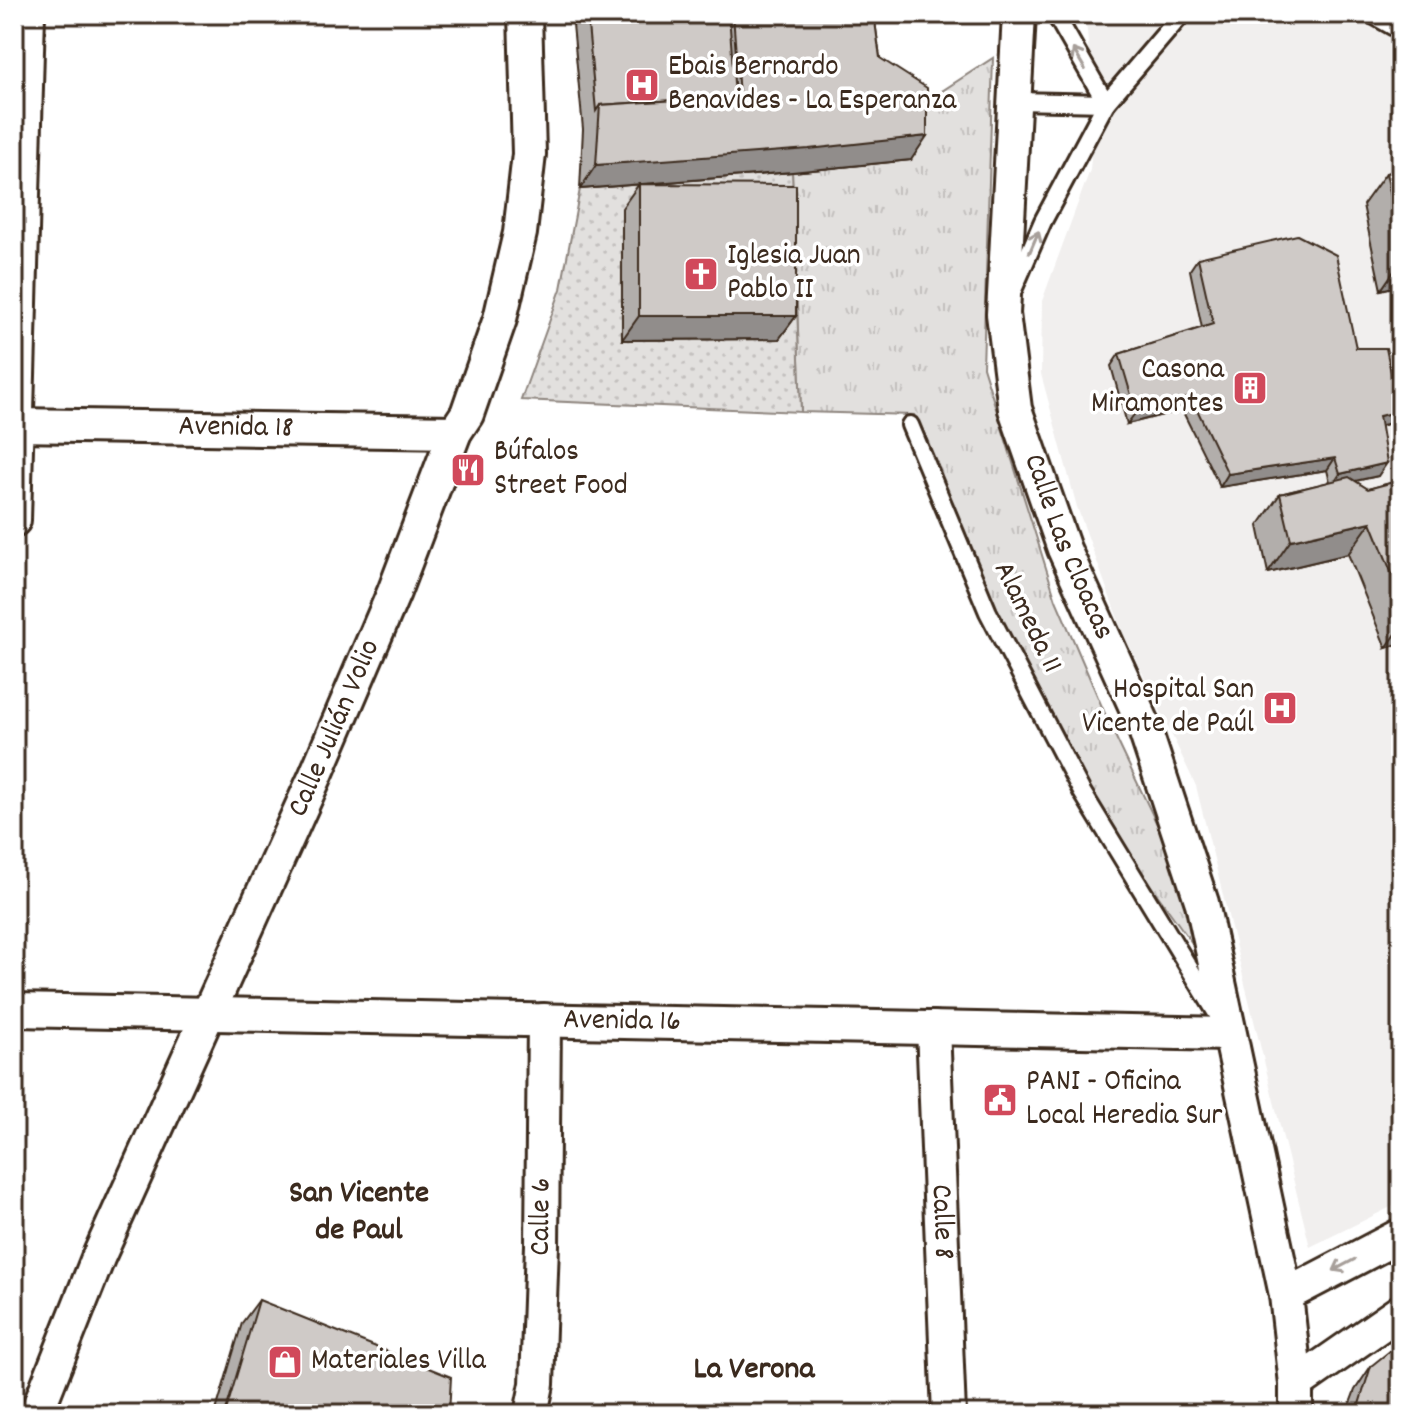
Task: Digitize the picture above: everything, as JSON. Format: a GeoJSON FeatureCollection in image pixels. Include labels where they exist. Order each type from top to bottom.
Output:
{"type":"FeatureCollection","features":[{"type":"Feature","properties":{"kind":"street"},"geometry":{"type":"LineString","coordinates":[[14,520],[28,14]]}},
{"type":"Feature","properties":{"kind":"street","name":"Calle Julián Volio"},"geometry":{"type":"LineString","coordinates":[[36,1414],[98,1258],[315,777],[394,592],[455,432],[467,414],[500,319],[520,233],[529,154],[525,14]]}},
{"type":"Feature","properties":{"kind":"street","name":"Calle Las Cloacas"},"geometry":{"type":"LineString","coordinates":[[1019,14],[1003,314],[1015,409],[1064,549],[1147,736],[1202,903],[1286,1295],[1296,1399]]}},
{"type":"Feature","properties":{"kind":"street","name":"Avenida 18"},"geometry":{"type":"LineString","coordinates":[[16,425],[455,432]]}},
{"type":"Feature","properties":{"kind":"street","name":"Avenida 16"},"geometry":{"type":"LineString","coordinates":[[14,1010],[1229,1034]]}},
{"type":"Feature","properties":{"kind":"street","name":"Calle 6"},"geometry":{"type":"LineString","coordinates":[[531,1414],[537,1384],[544,1020]]}},
{"type":"Feature","properties":{"kind":"street","name":"Calle 8"},"geometry":{"type":"LineString","coordinates":[[933,1028],[949,1414]]}},
{"type":"Feature","properties":{"kind":"street"},"geometry":{"type":"LineString","coordinates":[[1286,1295],[1401,1235]]}},
{"type":"Feature","properties":{"kind":"street"},"geometry":{"type":"LineString","coordinates":[[1296,1399],[1401,1311]]}},
{"type":"Feature","properties":{"kind":"lane"},"geometry":{"type":"LineString","coordinates":[[1055,14],[1106,103]]}},
{"type":"Feature","properties":{"kind":"lane"},"geometry":{"type":"LineString","coordinates":[[1003,314],[1043,221],[1106,103],[1182,14]]}},
{"type":"Feature","properties":{"kind":"lane"},"geometry":{"type":"LineString","coordinates":[[1371,14],[1401,31]]}},
{"type":"Feature","properties":{"kind":"lane"},"geometry":{"type":"LineString","coordinates":[[1016,101],[1106,103]]}},
{"type":"Feature","properties":{"kind":"lane","name":"Alameda 11"},"geometry":{"type":"LineString","coordinates":[[910,425],[988,612],[1082,792],[1229,1034]]}},
{"type":"Feature","properties":{"kind":"shaded area","name":"Hospital San Vicente de Paúl"},"geometry":{"type":"Polygon","coordinates":[[[1082,14],[1401,14],[1401,1202],[1310,1247],[1196,786],[1122,630],[1077,507],[1041,374],[1042,301],[1090,170],[1094,122],[1087,30],[1082,14]]]}},
{"type":"Feature","properties":{"kind":"green space"},"geometry":{"type":"Polygon","coordinates":[[[993,58],[983,367],[1056,600],[1165,841],[1202,957],[1146,879],[1087,783],[991,601],[914,415],[801,412],[792,172],[910,160],[911,111],[993,58]]]}},
{"type":"Feature","properties":{"kind":"green space"},"geometry":{"type":"Polygon","coordinates":[[[792,172],[801,412],[521,400],[561,289],[580,189],[792,172]]]}},
{"type":"Feature","properties":{"kind":"building"},"geometry":{"type":"Polygon","coordinates":[[[587,14],[729,14],[735,96],[600,105],[596,111],[587,14]]]}},
{"type":"Feature","properties":{"kind":"building"},"geometry":{"type":"Polygon","coordinates":[[[733,14],[874,14],[880,58],[927,88],[927,136],[809,149],[596,165],[600,105],[739,96],[733,14]]]}},
{"type":"Feature","properties":{"kind":"building"},"geometry":{"type":"Polygon","coordinates":[[[1401,170],[1401,244],[1386,173],[1401,170]]]}},
{"type":"Feature","properties":{"kind":"building","name":"Iglesia Juan Pablo II"},"geometry":{"type":"Polygon","coordinates":[[[639,184],[796,185],[796,316],[639,316],[639,184]]]}},
{"type":"Feature","properties":{"kind":"building","name":"Casona Miramontes"},"geometry":{"type":"Polygon","coordinates":[[[1297,235],[1336,255],[1356,348],[1386,348],[1399,411],[1379,416],[1387,463],[1340,474],[1335,458],[1228,474],[1191,397],[1136,412],[1119,354],[1213,324],[1198,258],[1297,235]]]}},
{"type":"Feature","properties":{"kind":"building"},"geometry":{"type":"Polygon","coordinates":[[[1349,477],[1368,489],[1401,480],[1401,596],[1371,522],[1291,540],[1280,494],[1349,477]]]}},
{"type":"Feature","properties":{"kind":"building","name":"Materiales Villa"},"geometry":{"type":"Polygon","coordinates":[[[259,1300],[451,1377],[449,1414],[225,1414],[259,1300]]]}},
{"type":"Feature","properties":{"kind":"building"},"geometry":{"type":"Polygon","coordinates":[[[1401,1342],[1401,1414],[1356,1414],[1371,1366],[1401,1342]]]}},
{"type":"Feature","properties":{"kind":"place","name":"Ebais Bernardo Benavides - La Esperanza"},"geometry":{"type":"Point","coordinates":[642,85]}},
{"type":"Feature","properties":{"kind":"place","name":"Iglesia Juan Pablo II"},"geometry":{"type":"Point","coordinates":[701,274]}},
{"type":"Feature","properties":{"kind":"place","name":"Casona Miramontes"},"geometry":{"type":"Point","coordinates":[1250,388]}},
{"type":"Feature","properties":{"kind":"place","name":"Búfalos Street Food"},"geometry":{"type":"Point","coordinates":[468,470]}},
{"type":"Feature","properties":{"kind":"place","name":"Hospital San Vicente de Paúl"},"geometry":{"type":"Point","coordinates":[1280,708]}},
{"type":"Feature","properties":{"kind":"place","name":"PANI - Oficina Local Heredia Sur"},"geometry":{"type":"Point","coordinates":[1000,1100]}},
{"type":"Feature","properties":{"kind":"place","name":"Materiales Villa"},"geometry":{"type":"Point","coordinates":[285,1362]}},
{"type":"Feature","properties":{"kind":"district","name":"San Vicente de Paul"},"geometry":{"type":"Point","coordinates":[359,1214]}},
{"type":"Feature","properties":{"kind":"district","name":"La Verona"},"geometry":{"type":"Point","coordinates":[754,1371]}}]}
